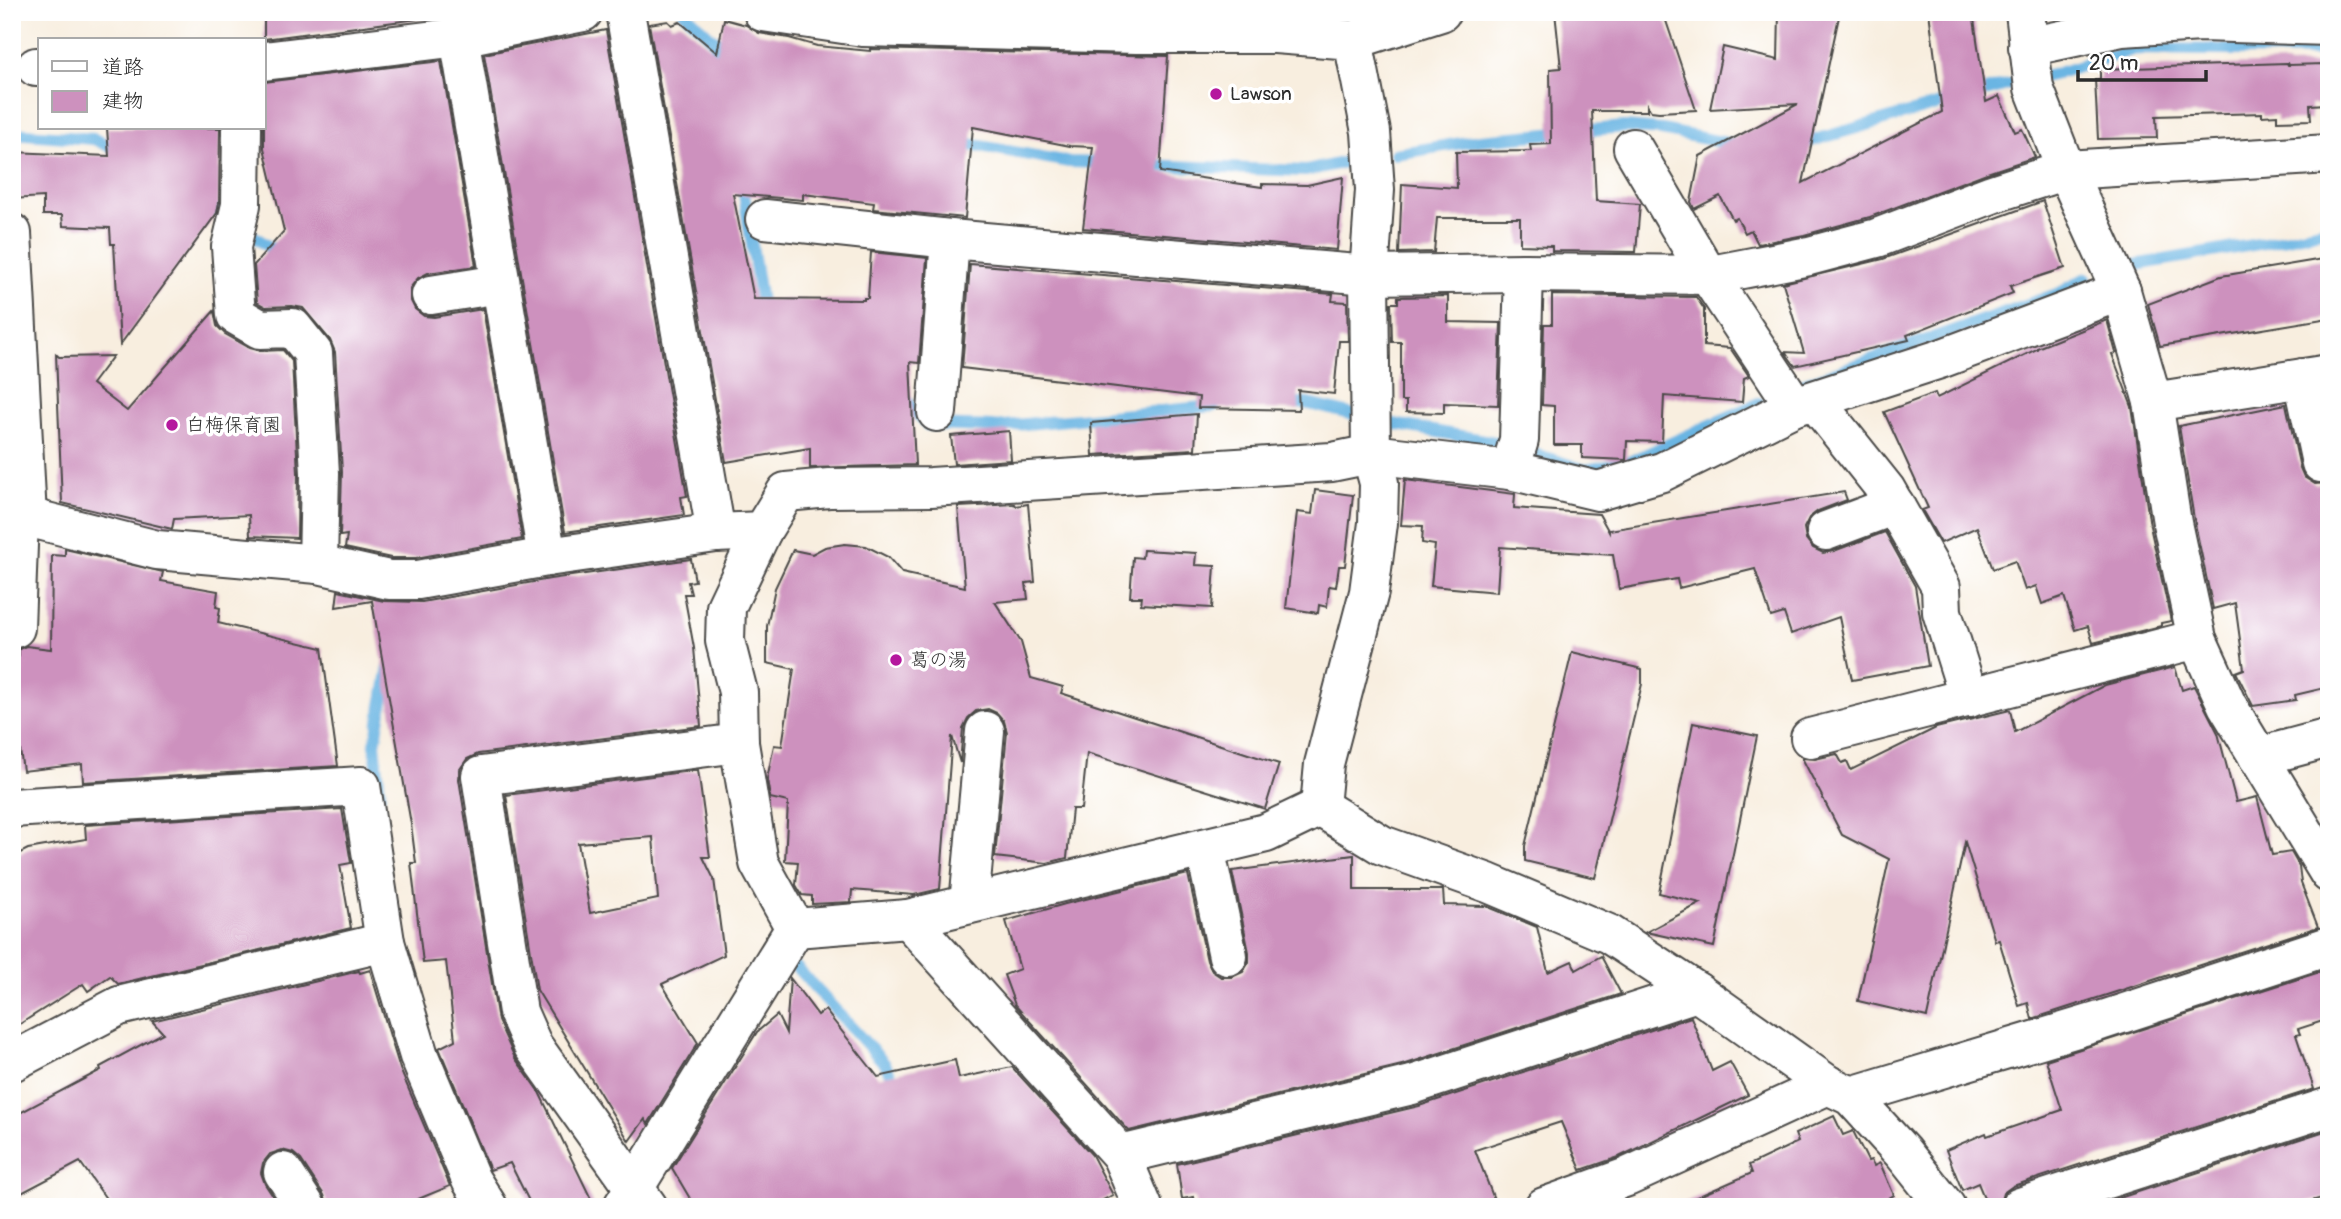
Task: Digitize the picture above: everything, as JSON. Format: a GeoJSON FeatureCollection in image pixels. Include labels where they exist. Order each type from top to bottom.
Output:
{"type":"FeatureCollection","features":[{"type":"Feature","properties":{"kind":"street"},"geometry":{"type":"LineString","coordinates":[[266,61],[459,37],[583,12]]}},
{"type":"Feature","properties":{"kind":"street"},"geometry":{"type":"LineString","coordinates":[[625,12],[716,533]]}},
{"type":"Feature","properties":{"kind":"street"},"geometry":{"type":"LineString","coordinates":[[773,13],[863,27],[1136,34],[1263,23],[1353,40],[1441,12]]}},
{"type":"Feature","properties":{"kind":"street"},"geometry":{"type":"LineString","coordinates":[[2329,26],[2201,22],[2135,26],[2029,52],[2066,170],[2121,291],[2153,402],[2172,523],[2197,639],[2227,705],[2329,873]]}},
{"type":"Feature","properties":{"kind":"street"},"geometry":{"type":"LineString","coordinates":[[459,37],[547,557]]}},
{"type":"Feature","properties":{"kind":"street"},"geometry":{"type":"LineString","coordinates":[[1320,807],[1324,764],[1369,592],[1380,483],[1371,454],[1369,275],[1375,190],[1371,132],[1353,40]]}},
{"type":"Feature","properties":{"kind":"street"},"geometry":{"type":"LineString","coordinates":[[242,130],[241,205],[231,247],[236,316],[260,329],[293,328],[313,353],[320,473],[318,564]]}},
{"type":"Feature","properties":{"kind":"street"},"geometry":{"type":"LineString","coordinates":[[1633,148],[1708,275],[1805,404],[1886,490],[1941,587],[1942,612],[1969,698]]}},
{"type":"Feature","properties":{"kind":"street"},"geometry":{"type":"LineString","coordinates":[[765,219],[950,239],[1369,275],[1708,275],[1809,256],[1877,237],[1992,194],[2066,170],[2329,154]]}},
{"type":"Feature","properties":{"kind":"street"},"geometry":{"type":"LineString","coordinates":[[12,233],[19,517],[15,628]]}},
{"type":"Feature","properties":{"kind":"street"},"geometry":{"type":"LineString","coordinates":[[937,412],[950,239]]}},
{"type":"Feature","properties":{"kind":"street"},"geometry":{"type":"LineString","coordinates":[[1515,455],[1524,273]]}},
{"type":"Feature","properties":{"kind":"street"},"geometry":{"type":"LineString","coordinates":[[430,295],[500,284]]}},
{"type":"Feature","properties":{"kind":"street"},"geometry":{"type":"LineString","coordinates":[[795,928],[759,863],[739,743],[738,692],[725,642],[726,607],[762,531],[786,492],[829,488],[931,487],[1308,464],[1371,454],[1515,455],[1598,491],[1662,472],[1805,404],[1940,359],[2121,291]]}},
{"type":"Feature","properties":{"kind":"street"},"geometry":{"type":"LineString","coordinates":[[2153,402],[2316,376],[2320,463]]}},
{"type":"Feature","properties":{"kind":"street"},"geometry":{"type":"LineString","coordinates":[[1826,531],[1895,505]]}},
{"type":"Feature","properties":{"kind":"street"},"geometry":{"type":"LineString","coordinates":[[19,517],[157,550],[318,564],[404,580],[716,533],[762,531]]}},
{"type":"Feature","properties":{"kind":"street"},"geometry":{"type":"LineString","coordinates":[[1810,738],[2197,639]]}},
{"type":"Feature","properties":{"kind":"street"},"geometry":{"type":"LineString","coordinates":[[969,904],[985,731]]}},
{"type":"Feature","properties":{"kind":"street"},"geometry":{"type":"LineString","coordinates":[[2258,757],[2329,738]]}},
{"type":"Feature","properties":{"kind":"street"},"geometry":{"type":"LineString","coordinates":[[739,743],[481,776],[518,1012],[533,1046],[635,1200],[795,928]]}},
{"type":"Feature","properties":{"kind":"street"},"geometry":{"type":"LineString","coordinates":[[12,808],[361,786],[385,942],[419,1056],[471,1180],[488,1207]]}},
{"type":"Feature","properties":{"kind":"street"},"geometry":{"type":"LineString","coordinates":[[795,928],[908,919],[1266,833],[1320,807]]}},
{"type":"Feature","properties":{"kind":"street"},"geometry":{"type":"LineString","coordinates":[[1320,807],[1382,845],[1488,883],[1609,934],[1839,1090],[1903,1153],[1946,1207]]}},
{"type":"Feature","properties":{"kind":"street"},"geometry":{"type":"LineString","coordinates":[[1205,848],[1228,956]]}},
{"type":"Feature","properties":{"kind":"street"},"geometry":{"type":"LineString","coordinates":[[908,919],[1121,1155],[1143,1207]]}},
{"type":"Feature","properties":{"kind":"street"},"geometry":{"type":"LineString","coordinates":[[12,1062],[119,1006],[385,942]]}},
{"type":"Feature","properties":{"kind":"street"},"geometry":{"type":"LineString","coordinates":[[1544,1207],[1627,1177],[1839,1090],[2100,1021],[2329,946]]}},
{"type":"Feature","properties":{"kind":"street"},"geometry":{"type":"LineString","coordinates":[[1121,1155],[1412,1085],[1698,992]]}},
{"type":"Feature","properties":{"kind":"street"},"geometry":{"type":"LineString","coordinates":[[2020,1207],[2329,1107]]}},
{"type":"Feature","properties":{"kind":"street"},"geometry":{"type":"LineString","coordinates":[[283,1172],[306,1207]]}},
{"type":"Feature","properties":{"kind":"building"},"geometry":{"type":"Polygon","coordinates":[[[264,12],[471,12],[266,39],[264,12]]]}},
{"type":"Feature","properties":{"kind":"building"},"geometry":{"type":"Polygon","coordinates":[[[1555,12],[1663,12],[1696,110],[1659,112],[1651,111],[1647,105],[1647,111],[1592,111],[1596,201],[1640,204],[1636,252],[1552,251],[1552,246],[1520,245],[1520,218],[1437,218],[1434,252],[1399,253],[1402,184],[1457,188],[1456,152],[1531,151],[1530,145],[1551,144],[1550,69],[1561,68],[1555,12]]]}},
{"type":"Feature","properties":{"kind":"building"},"geometry":{"type":"Polygon","coordinates":[[[1779,12],[1840,12],[1803,183],[1942,112],[1929,12],[1973,12],[1986,102],[1999,96],[2015,132],[2022,129],[2035,157],[1870,217],[1758,244],[1751,230],[1745,233],[1737,218],[1733,220],[1720,196],[1694,209],[1691,202],[1700,156],[1798,104],[1710,109],[1723,47],[1778,60],[1779,12]]]}},
{"type":"Feature","properties":{"kind":"building"},"geometry":{"type":"Polygon","coordinates":[[[724,19],[746,25],[759,33],[817,46],[870,51],[1168,56],[1160,172],[1262,187],[1262,184],[1307,185],[1343,177],[1337,250],[1083,228],[1093,147],[1070,146],[973,127],[965,218],[873,209],[874,203],[803,194],[803,200],[733,194],[754,299],[864,300],[868,298],[871,252],[927,258],[919,363],[910,362],[915,465],[810,468],[810,448],[726,462],[649,24],[668,21],[672,25],[680,22],[717,53],[724,19]]]}},
{"type":"Feature","properties":{"kind":"building"},"geometry":{"type":"Polygon","coordinates":[[[606,30],[687,496],[681,497],[684,515],[565,532],[484,54],[606,30]]]}},
{"type":"Feature","properties":{"kind":"building"},"geometry":{"type":"Polygon","coordinates":[[[441,61],[476,266],[428,273],[418,278],[410,288],[410,299],[415,309],[424,316],[434,317],[483,309],[522,539],[416,558],[391,558],[345,548],[347,535],[340,536],[342,472],[335,352],[330,340],[303,308],[266,307],[257,302],[254,265],[284,231],[264,148],[266,82],[441,61]]]}},
{"type":"Feature","properties":{"kind":"building"},"geometry":{"type":"Polygon","coordinates":[[[2325,64],[2327,104],[2310,105],[2311,120],[2277,121],[2277,115],[2262,116],[2262,113],[2156,116],[2157,138],[2098,139],[2095,79],[2100,79],[2100,69],[2325,64]]]}},
{"type":"Feature","properties":{"kind":"building"},"geometry":{"type":"Polygon","coordinates":[[[107,130],[220,130],[217,213],[120,345],[114,244],[111,244],[110,228],[63,226],[62,215],[43,215],[43,197],[12,199],[12,152],[109,156],[107,130]]]}},
{"type":"Feature","properties":{"kind":"building"},"geometry":{"type":"Polygon","coordinates":[[[2043,201],[2065,268],[2010,286],[2013,293],[1907,335],[1909,340],[1795,366],[1785,352],[1804,353],[1783,283],[1883,259],[2043,201]]]}},
{"type":"Feature","properties":{"kind":"building"},"geometry":{"type":"Polygon","coordinates":[[[2329,258],[2329,318],[2160,346],[2148,304],[2221,276],[2329,258]]]}},
{"type":"Feature","properties":{"kind":"building"},"geometry":{"type":"Polygon","coordinates":[[[970,264],[1333,294],[1332,301],[1347,302],[1348,341],[1339,341],[1334,394],[1298,390],[1299,410],[1198,408],[1199,397],[962,368],[970,264]]]}},
{"type":"Feature","properties":{"kind":"building"},"geometry":{"type":"Polygon","coordinates":[[[1552,295],[1696,297],[1704,309],[1704,346],[1730,348],[1749,376],[1744,378],[1742,402],[1664,396],[1662,442],[1627,441],[1626,460],[1582,458],[1582,445],[1554,445],[1554,406],[1542,405],[1544,324],[1552,324],[1552,295]]]}},
{"type":"Feature","properties":{"kind":"building"},"geometry":{"type":"Polygon","coordinates":[[[1448,296],[1448,322],[1501,323],[1498,405],[1444,403],[1444,413],[1406,412],[1406,401],[1401,401],[1401,342],[1392,342],[1391,303],[1398,303],[1398,297],[1448,296]]]}},
{"type":"Feature","properties":{"kind":"building"},"geometry":{"type":"Polygon","coordinates":[[[214,311],[217,326],[225,334],[250,348],[261,351],[283,350],[292,361],[298,473],[297,538],[250,536],[249,515],[174,519],[172,529],[62,503],[56,354],[59,357],[113,356],[92,384],[127,411],[214,311]]]}},
{"type":"Feature","properties":{"kind":"building"},"geometry":{"type":"Polygon","coordinates":[[[2107,320],[2116,353],[2112,354],[2132,407],[2150,526],[2171,621],[2093,643],[2088,626],[2075,630],[2064,596],[2042,604],[2036,586],[2025,590],[2015,561],[1993,569],[1977,527],[1941,543],[1922,510],[1928,508],[1884,412],[1935,393],[1937,398],[2037,348],[2107,320]]]}},
{"type":"Feature","properties":{"kind":"building"},"geometry":{"type":"Polygon","coordinates":[[[2286,404],[2304,477],[2315,484],[2329,483],[2329,687],[2295,695],[2296,700],[2253,706],[2236,672],[2244,669],[2235,603],[2213,609],[2194,519],[2179,426],[2286,404]]]}},
{"type":"Feature","properties":{"kind":"building"},"geometry":{"type":"Polygon","coordinates":[[[1197,414],[1195,449],[1093,455],[1091,423],[1197,414]]]}},
{"type":"Feature","properties":{"kind":"building"},"geometry":{"type":"Polygon","coordinates":[[[1009,431],[1011,460],[954,464],[951,436],[1009,431]]]}},
{"type":"Feature","properties":{"kind":"building"},"geometry":{"type":"Polygon","coordinates":[[[1405,480],[1515,494],[1514,508],[1599,514],[1609,532],[1844,492],[1847,500],[1818,511],[1809,518],[1804,528],[1806,539],[1813,548],[1823,553],[1885,532],[1915,586],[1928,666],[1852,680],[1839,617],[1791,634],[1784,613],[1771,617],[1755,569],[1679,588],[1677,579],[1619,589],[1613,555],[1500,547],[1497,592],[1431,586],[1435,545],[1422,543],[1423,526],[1401,525],[1405,480]]]}},
{"type":"Feature","properties":{"kind":"building"},"geometry":{"type":"Polygon","coordinates":[[[1315,490],[1353,495],[1345,566],[1339,566],[1336,587],[1329,586],[1327,607],[1319,605],[1318,613],[1286,608],[1297,512],[1312,514],[1315,490]]]}},
{"type":"Feature","properties":{"kind":"building"},"geometry":{"type":"Polygon","coordinates":[[[1028,504],[1035,582],[1026,583],[1028,599],[995,602],[1021,642],[1031,678],[1063,687],[1061,693],[1279,764],[1265,809],[1087,753],[1081,809],[1072,809],[1067,858],[1047,863],[995,857],[1007,732],[1004,721],[997,713],[988,709],[976,711],[968,718],[963,728],[960,763],[952,736],[940,889],[914,895],[852,890],[851,902],[812,904],[812,896],[802,895],[796,885],[798,862],[785,861],[788,802],[770,798],[767,779],[774,745],[782,746],[794,669],[767,663],[767,626],[775,588],[793,550],[812,554],[825,547],[845,544],[866,546],[888,557],[902,573],[965,587],[958,507],[1028,504]]]}},
{"type":"Feature","properties":{"kind":"building"},"geometry":{"type":"Polygon","coordinates":[[[65,549],[163,572],[161,581],[218,591],[218,623],[322,648],[338,766],[83,782],[82,764],[23,771],[12,707],[12,655],[19,656],[19,649],[26,646],[51,649],[52,555],[65,556],[65,549]]]}},
{"type":"Feature","properties":{"kind":"building"},"geometry":{"type":"Polygon","coordinates":[[[1143,550],[1196,553],[1195,565],[1215,566],[1212,608],[1141,604],[1142,597],[1130,597],[1133,557],[1142,558],[1143,550]]]}},
{"type":"Feature","properties":{"kind":"building"},"geometry":{"type":"Polygon","coordinates":[[[691,559],[695,581],[688,582],[691,594],[684,594],[694,648],[701,726],[478,754],[467,759],[460,769],[459,779],[498,1021],[515,1058],[539,1092],[595,1207],[532,1207],[510,1163],[490,1170],[439,1048],[455,1040],[446,961],[423,963],[411,863],[416,863],[411,824],[372,601],[336,607],[338,591],[384,601],[422,602],[550,579],[691,559]]]}},
{"type":"Feature","properties":{"kind":"building"},"geometry":{"type":"Polygon","coordinates":[[[1572,652],[1642,669],[1642,684],[1595,878],[1525,861],[1525,846],[1572,652]]]}},
{"type":"Feature","properties":{"kind":"building"},"geometry":{"type":"Polygon","coordinates":[[[2175,667],[2182,690],[2194,686],[2218,733],[2236,802],[2257,797],[2272,855],[2291,852],[2299,866],[2301,883],[2318,927],[2032,1019],[2028,1003],[2019,1006],[1999,940],[1995,941],[1965,842],[1927,1017],[1858,1001],[1889,859],[1842,835],[1802,758],[1815,759],[1837,754],[1842,763],[1847,761],[1851,770],[1936,728],[2010,710],[2015,732],[2105,685],[2175,667]]]}},
{"type":"Feature","properties":{"kind":"building"},"geometry":{"type":"Polygon","coordinates":[[[1693,723],[1757,736],[1714,947],[1646,932],[1701,903],[1659,893],[1693,723]]]}},
{"type":"Feature","properties":{"kind":"building"},"geometry":{"type":"Polygon","coordinates":[[[698,770],[710,857],[703,857],[714,879],[724,955],[662,984],[698,1043],[648,1124],[645,1119],[629,1141],[537,990],[506,795],[698,770]],[[653,837],[578,843],[590,913],[658,899],[653,837]]]}},
{"type":"Feature","properties":{"kind":"building"},"geometry":{"type":"Polygon","coordinates":[[[342,809],[351,863],[340,865],[351,928],[118,984],[110,976],[88,991],[83,984],[12,1029],[12,857],[28,849],[86,839],[85,825],[342,809]]]}},
{"type":"Feature","properties":{"kind":"building"},"geometry":{"type":"Polygon","coordinates":[[[1354,855],[1354,890],[1443,890],[1444,905],[1486,906],[1537,927],[1548,972],[1572,961],[1576,970],[1601,956],[1621,994],[1406,1064],[1129,1131],[1015,1005],[1004,975],[1020,969],[1006,921],[1188,874],[1207,961],[1212,971],[1221,977],[1232,977],[1243,972],[1249,962],[1249,952],[1232,871],[1354,855]]]}},
{"type":"Feature","properties":{"kind":"building"},"geometry":{"type":"Polygon","coordinates":[[[2329,969],[2329,1019],[2298,1029],[2300,1034],[2296,1035],[2314,1089],[2013,1186],[2003,1193],[1999,1207],[1988,1207],[1978,1183],[1962,1190],[1946,1150],[1986,1133],[1987,1136],[2062,1110],[2046,1060],[2329,969]]]}},
{"type":"Feature","properties":{"kind":"building"},"geometry":{"type":"Polygon","coordinates":[[[370,970],[400,1069],[450,1186],[399,1207],[328,1207],[324,1195],[301,1160],[293,1153],[282,1150],[270,1154],[263,1163],[261,1173],[280,1207],[220,1207],[217,1203],[212,1207],[112,1207],[80,1162],[12,1198],[12,1117],[101,1070],[100,1067],[163,1033],[152,1021],[370,970]]]}},
{"type":"Feature","properties":{"kind":"building"},"geometry":{"type":"Polygon","coordinates":[[[790,978],[818,1015],[825,1010],[878,1077],[955,1060],[959,1078],[1012,1067],[1092,1155],[1113,1195],[1090,1207],[695,1207],[672,1168],[757,1032],[777,1015],[786,1033],[790,978]]]}},
{"type":"Feature","properties":{"kind":"building"},"geometry":{"type":"Polygon","coordinates":[[[1691,1017],[1712,1071],[1730,1062],[1748,1095],[1619,1157],[1581,1170],[1561,1122],[1475,1150],[1497,1207],[1196,1207],[1194,1197],[1182,1199],[1177,1164],[1419,1106],[1691,1017]]]}},
{"type":"Feature","properties":{"kind":"building"},"geometry":{"type":"Polygon","coordinates":[[[1834,1116],[1843,1135],[1853,1131],[1868,1161],[1871,1160],[1874,1166],[1880,1163],[1894,1195],[1889,1198],[1893,1207],[1674,1207],[1752,1173],[1749,1165],[1798,1142],[1795,1134],[1834,1116]]]}},
{"type":"Feature","properties":{"kind":"building"},"geometry":{"type":"Polygon","coordinates":[[[2328,1130],[2329,1196],[2291,1207],[2092,1207],[2328,1130]]]}},
{"type":"Feature","properties":{"kind":"waterway"},"geometry":{"type":"LineString","coordinates":[[684,12],[720,46]]}},
{"type":"Feature","properties":{"kind":"waterway"},"geometry":{"type":"LineString","coordinates":[[715,40],[720,67]]}},
{"type":"Feature","properties":{"kind":"waterway"},"geometry":{"type":"LineString","coordinates":[[1797,145],[2003,86],[2052,75],[2135,49],[2329,51]]}},
{"type":"Feature","properties":{"kind":"waterway"},"geometry":{"type":"LineString","coordinates":[[1395,154],[1480,140],[1624,127],[1662,130],[1741,146]]}},
{"type":"Feature","properties":{"kind":"waterway"},"geometry":{"type":"LineString","coordinates":[[12,133],[94,139],[124,153]]}},
{"type":"Feature","properties":{"kind":"waterway"},"geometry":{"type":"LineString","coordinates":[[958,142],[1069,162],[1106,163]]}},
{"type":"Feature","properties":{"kind":"waterway"},"geometry":{"type":"LineString","coordinates":[[1145,165],[1306,171],[1350,161]]}},
{"type":"Feature","properties":{"kind":"waterway"},"geometry":{"type":"LineString","coordinates":[[742,181],[763,315]]}},
{"type":"Feature","properties":{"kind":"waterway"},"geometry":{"type":"LineString","coordinates":[[205,202],[282,256]]}},
{"type":"Feature","properties":{"kind":"waterway"},"geometry":{"type":"LineString","coordinates":[[2135,265],[2329,229]]}},
{"type":"Feature","properties":{"kind":"waterway"},"geometry":{"type":"LineString","coordinates":[[1788,389],[2060,293],[2086,278]]}},
{"type":"Feature","properties":{"kind":"waterway"},"geometry":{"type":"LineString","coordinates":[[902,395],[927,425],[995,427],[1214,406]]}},
{"type":"Feature","properties":{"kind":"waterway"},"geometry":{"type":"LineString","coordinates":[[1285,402],[1309,404],[1388,423],[1500,443],[1585,470],[1627,463],[1759,403]]}},
{"type":"Feature","properties":{"kind":"waterway"},"geometry":{"type":"LineString","coordinates":[[380,794],[375,744],[389,667]]}},
{"type":"Feature","properties":{"kind":"waterway"},"geometry":{"type":"LineString","coordinates":[[796,967],[885,1064],[897,1088]]}},
{"type":"Feature","properties":{"kind":"place","name":"Lawson"},"geometry":{"type":"Point","coordinates":[1216,94]}},
{"type":"Feature","properties":{"kind":"place","name":"白梅保育園"},"geometry":{"type":"Point","coordinates":[172,425]}},
{"type":"Feature","properties":{"kind":"place","name":"葛の湯"},"geometry":{"type":"Point","coordinates":[896,660]}}]}
